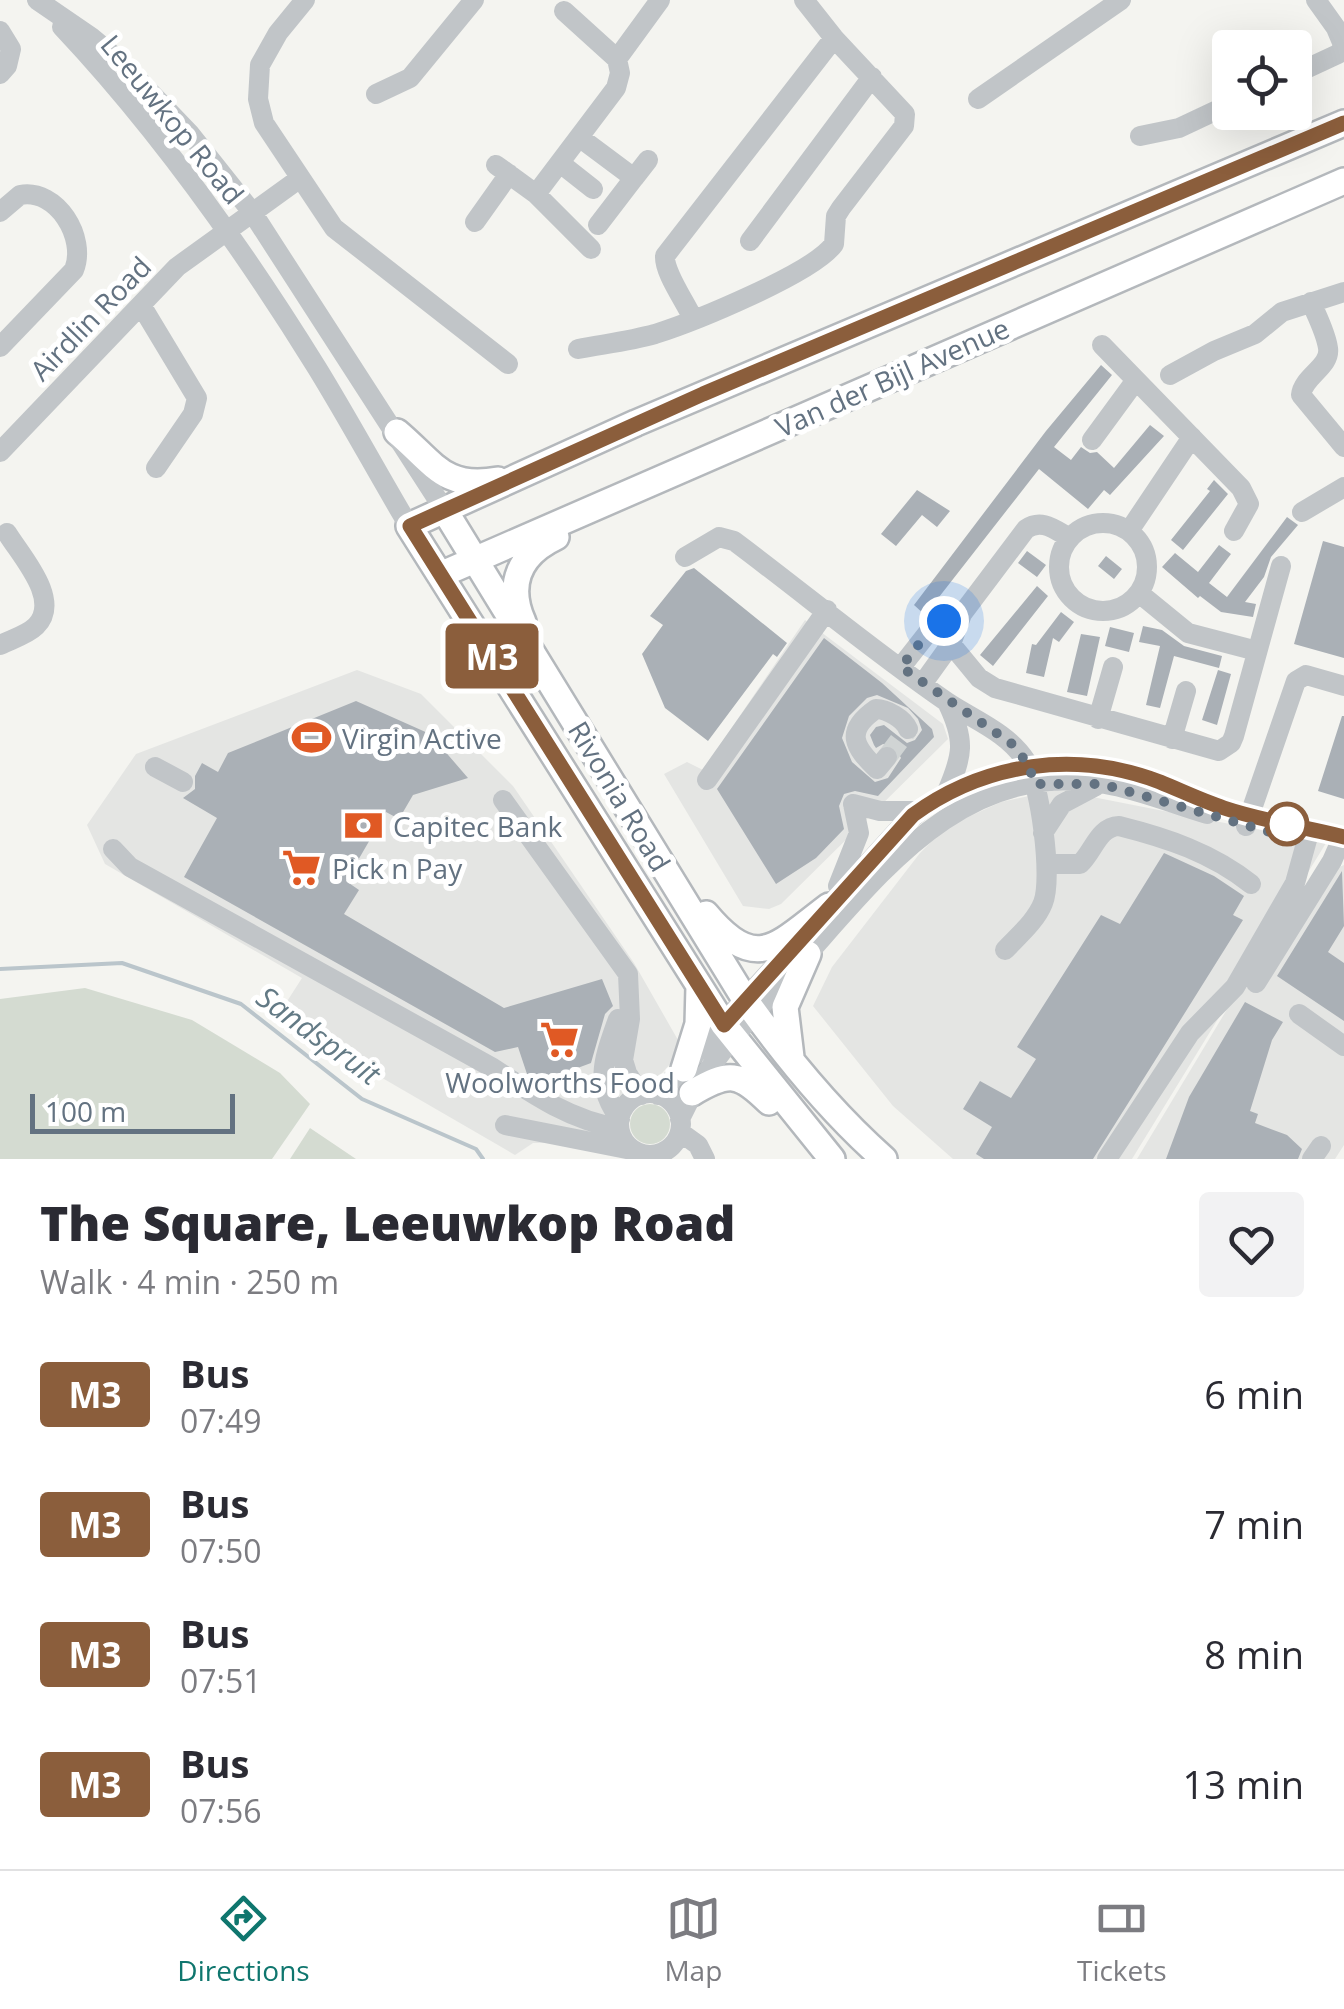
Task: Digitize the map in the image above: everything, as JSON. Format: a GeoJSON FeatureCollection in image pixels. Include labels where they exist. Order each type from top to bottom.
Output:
{"type":"FeatureCollection","features":[{"type":"Feature","properties":{"kind":"main road","name":"Van der Bijl Avenue"},"geometry":{"type":"LineString","coordinates":[[410,526],[871,322],[1344,123]]}},
{"type":"Feature","properties":{"kind":"main road","name":"Van der Bijl Avenue"},"geometry":{"type":"LineString","coordinates":[[440,575],[1344,181]]}},
{"type":"Feature","properties":{"kind":"main road"},"geometry":{"type":"LineString","coordinates":[[397,432],[444,475],[458,482],[482,483],[515,477]]}},
{"type":"Feature","properties":{"kind":"main road"},"geometry":{"type":"LineString","coordinates":[[549,676],[516,605],[516,580],[524,560],[541,544],[666,478]]}},
{"type":"Feature","properties":{"kind":"main road","name":"Rivonia Road"},"geometry":{"type":"LineString","coordinates":[[445,511],[751,1007],[792,1062],[884,1159]]}},
{"type":"Feature","properties":{"kind":"main road","name":"Rivonia Road"},"geometry":{"type":"LineString","coordinates":[[410,526],[729,1032],[832,1159]]}},
{"type":"Feature","properties":{"kind":"main road"},"geometry":{"type":"LineString","coordinates":[[645,840],[723,933],[739,946],[773,946],[829,906]]}},
{"type":"Feature","properties":{"kind":"main road"},"geometry":{"type":"LineString","coordinates":[[792,1062],[785,1008],[808,954]]}},
{"type":"Feature","properties":{"kind":"main road"},"geometry":{"type":"LineString","coordinates":[[700,986],[688,1081],[736,1076],[752,1084],[784,1116],[802,1122]]}},
{"type":"Feature","properties":{"kind":"street","name":"Leeuwkop Road"},"geometry":{"type":"LineString","coordinates":[[37,0],[121,62],[190,134],[252,212]]}},
{"type":"Feature","properties":{"kind":"street","name":"Leeuwkop Road"},"geometry":{"type":"LineString","coordinates":[[37,0],[143,116],[226,229]]}},
{"type":"Feature","properties":{"kind":"street"},"geometry":{"type":"LineString","coordinates":[[305,0],[267,50],[257,83],[264,123],[299,179],[342,236],[508,364]]}},
{"type":"Feature","properties":{"kind":"street"},"geometry":{"type":"LineString","coordinates":[[376,94],[410,78],[474,0]]}},
{"type":"Feature","properties":{"kind":"street"},"geometry":{"type":"LineString","coordinates":[[617,59],[660,0]]}},
{"type":"Feature","properties":{"kind":"street"},"geometry":{"type":"LineString","coordinates":[[578,349],[656,334],[810,268],[834,244],[836,216],[906,120],[903,109],[834,38],[804,0]]}},
{"type":"Feature","properties":{"kind":"street"},"geometry":{"type":"LineString","coordinates":[[978,99],[1122,0]]}},
{"type":"Feature","properties":{"kind":"street"},"geometry":{"type":"LineString","coordinates":[[1312,66],[1344,48],[1342,33],[1316,0]]}},
{"type":"Feature","properties":{"kind":"street"},"geometry":{"type":"LineString","coordinates":[[536,194],[616,88],[620,73],[617,59],[564,11]]}},
{"type":"Feature","properties":{"kind":"street"},"geometry":{"type":"LineString","coordinates":[[0,30],[11,49],[7,66],[0,74]]}},
{"type":"Feature","properties":{"kind":"street"},"geometry":{"type":"LineString","coordinates":[[693,318],[666,269],[665,256],[834,38]]}},
{"type":"Feature","properties":{"kind":"street"},"geometry":{"type":"LineString","coordinates":[[750,240],[872,78]]}},
{"type":"Feature","properties":{"kind":"street"},"geometry":{"type":"LineString","coordinates":[[1140,136],[1179,128],[1212,112]]}},
{"type":"Feature","properties":{"kind":"street"},"geometry":{"type":"LineString","coordinates":[[579,137],[634,178]]}},
{"type":"Feature","properties":{"kind":"street"},"geometry":{"type":"LineString","coordinates":[[598,224],[648,160]]}},
{"type":"Feature","properties":{"kind":"street"},"geometry":{"type":"LineString","coordinates":[[560,163],[593,189]]}},
{"type":"Feature","properties":{"kind":"street"},"geometry":{"type":"LineString","coordinates":[[475,222],[503,169],[536,194],[592,249]]}},
{"type":"Feature","properties":{"kind":"street","name":"Airdlin Road"},"geometry":{"type":"LineString","coordinates":[[0,452],[177,267],[299,179]]}},
{"type":"Feature","properties":{"kind":"street"},"geometry":{"type":"LineString","coordinates":[[0,212],[20,195],[44,196],[76,236],[79,254],[74,270],[0,347]]}},
{"type":"Feature","properties":{"kind":"street","name":"Rivonia Road"},"geometry":{"type":"LineString","coordinates":[[252,212],[445,511]]}},
{"type":"Feature","properties":{"kind":"street","name":"Rivonia Road"},"geometry":{"type":"LineString","coordinates":[[226,229],[318,370],[410,526]]}},
{"type":"Feature","properties":{"kind":"street"},"geometry":{"type":"LineString","coordinates":[[1170,375],[1255,334],[1282,312],[1344,292]]}},
{"type":"Feature","properties":{"kind":"street"},"geometry":{"type":"LineString","coordinates":[[1311,302],[1329,350],[1326,360],[1303,384],[1301,395],[1344,448]]}},
{"type":"Feature","properties":{"kind":"street"},"geometry":{"type":"LineString","coordinates":[[141,306],[194,390],[196,406],[156,468]]}},
{"type":"Feature","properties":{"kind":"street"},"geometry":{"type":"LineString","coordinates":[[1102,345],[1248,499],[1247,510],[1234,530]]}},
{"type":"Feature","properties":{"kind":"street"},"geometry":{"type":"LineString","coordinates":[[1092,440],[1136,380]]}},
{"type":"Feature","properties":{"kind":"street"},"geometry":{"type":"LineString","coordinates":[[1129,531],[1192,438]]}},
{"type":"Feature","properties":{"kind":"street"},"geometry":{"type":"LineString","coordinates":[[1302,512],[1344,486]]}},
{"type":"Feature","properties":{"kind":"street"},"geometry":{"type":"LineString","coordinates":[[1105,523],[1129,531],[1138,539],[1147,560],[1144,583],[1138,593],[1116,609],[1088,608],[1076,601],[1061,578],[1062,550],[1070,538],[1092,524],[1105,523]]}},
{"type":"Feature","properties":{"kind":"street"},"geometry":{"type":"LineString","coordinates":[[923,683],[951,644],[962,614],[1026,529],[1045,525],[1070,538]]}},
{"type":"Feature","properties":{"kind":"street"},"geometry":{"type":"LineString","coordinates":[[0,645],[32,630],[45,608],[42,592],[7,533]]}},
{"type":"Feature","properties":{"kind":"street"},"geometry":{"type":"LineString","coordinates":[[684,557],[711,540],[727,538],[947,702],[1011,743],[1031,774],[1043,834],[1047,887],[1042,907],[1005,950]]}},
{"type":"Feature","properties":{"kind":"street"},"geometry":{"type":"LineString","coordinates":[[951,644],[979,678],[995,688],[1219,751],[1231,743],[1281,566]]}},
{"type":"Feature","properties":{"kind":"street"},"geometry":{"type":"LineString","coordinates":[[1138,593],[1188,633],[1257,651]]}},
{"type":"Feature","properties":{"kind":"street"},"geometry":{"type":"LineString","coordinates":[[707,780],[827,610]]}},
{"type":"Feature","properties":{"kind":"street"},"geometry":{"type":"LineString","coordinates":[[901,667],[930,630],[962,614]]}},
{"type":"Feature","properties":{"kind":"street"},"geometry":{"type":"LineString","coordinates":[[1098,718],[1114,668]]}},
{"type":"Feature","properties":{"kind":"street"},"geometry":{"type":"LineString","coordinates":[[1248,821],[1296,681],[1306,675],[1344,686]]}},
{"type":"Feature","properties":{"kind":"street"},"geometry":{"type":"LineString","coordinates":[[1172,739],[1186,692]]}},
{"type":"Feature","properties":{"kind":"street"},"geometry":{"type":"LineString","coordinates":[[946,794],[962,750],[958,726],[947,702]]}},
{"type":"Feature","properties":{"kind":"street"},"geometry":{"type":"LineString","coordinates":[[886,757],[877,769],[855,746],[854,738],[864,720],[876,709],[882,709],[908,729]]}},
{"type":"Feature","properties":{"kind":"street"},"geometry":{"type":"LineString","coordinates":[[751,1007],[808,954],[868,886],[925,831],[972,802],[1059,763],[1115,770],[1159,782],[1248,821]]}},
{"type":"Feature","properties":{"kind":"street"},"geometry":{"type":"LineString","coordinates":[[155,768],[182,782]]}},
{"type":"Feature","properties":{"kind":"street"},"geometry":{"type":"LineString","coordinates":[[505,1125],[646,1155],[669,1156],[680,1125],[688,1081],[829,906],[918,811],[946,794],[1031,774],[1102,784],[1342,844],[1256,983]]}},
{"type":"Feature","properties":{"kind":"street"},"geometry":{"type":"LineString","coordinates":[[1043,834],[1062,804],[1102,784]]}},
{"type":"Feature","properties":{"kind":"street"},"geometry":{"type":"LineString","coordinates":[[503,800],[622,963],[630,986],[630,1019],[623,1060],[650,1095],[673,1104],[680,1125],[705,1159]]}},
{"type":"Feature","properties":{"kind":"street"},"geometry":{"type":"LineString","coordinates":[[829,906],[857,842],[854,804],[880,811],[918,811]]}},
{"type":"Feature","properties":{"kind":"street"},"geometry":{"type":"LineString","coordinates":[[1047,864],[1080,864],[1102,833],[1119,826],[1182,844],[1252,884]]}},
{"type":"Feature","properties":{"kind":"street"},"geometry":{"type":"LineString","coordinates":[[1107,1159],[1190,1033],[1236,987],[1283,908],[1301,868],[1309,835]]}},
{"type":"Feature","properties":{"kind":"street"},"geometry":{"type":"LineString","coordinates":[[113,849],[130,867],[493,1068],[540,1100],[594,1122],[620,1126]]}},
{"type":"Feature","properties":{"kind":"street"},"geometry":{"type":"LineString","coordinates":[[628,1005],[617,1022],[602,1082],[608,1104],[632,1150]]}},
{"type":"Feature","properties":{"kind":"street"},"geometry":{"type":"LineString","coordinates":[[1299,1014],[1344,1046]]}},
{"type":"Feature","properties":{"kind":"street"},"geometry":{"type":"LineString","coordinates":[[620,1126],[629,1102],[688,1081]]}},
{"type":"Feature","properties":{"kind":"street"},"geometry":{"type":"LineString","coordinates":[[578,1139],[620,1126]]}},
{"type":"Feature","properties":{"kind":"shaded area"},"geometry":{"type":"Polygon","coordinates":[[[805,620],[943,724],[948,739],[781,904],[769,909],[743,906],[664,774],[687,762],[703,770],[805,620]]]}},
{"type":"Feature","properties":{"kind":"shaded area"},"geometry":{"type":"Polygon","coordinates":[[[357,670],[421,694],[513,786],[634,963],[678,1040],[678,1055],[656,1080],[638,1077],[610,1106],[610,1132],[585,1142],[533,1143],[515,1155],[277,1017],[302,978],[105,864],[87,825],[136,754],[357,670]]]}},
{"type":"Feature","properties":{"kind":"shaded area"},"geometry":{"type":"Polygon","coordinates":[[[1057,790],[1326,843],[1132,1159],[953,1159],[893,1106],[813,1006],[832,967],[920,853],[946,827],[1001,802],[1057,790]]]}},
{"type":"Feature","properties":{"kind":"shaded area"},"geometry":{"type":"Polygon","coordinates":[[[1344,865],[1344,1145],[1335,1159],[1137,1159],[1235,996],[1337,868],[1344,865]]]}},
{"type":"Feature","properties":{"kind":"shaded area"},"geometry":{"type":"Polygon","coordinates":[[[85,988],[192,1020],[280,1073],[310,1104],[272,1159],[0,1159],[0,999],[85,988]]]}},
{"type":"Feature","properties":{"kind":"shaded area"},"geometry":{"type":"Polygon","coordinates":[[[650,1104],[664,1110],[670,1124],[664,1138],[650,1144],[636,1138],[630,1124],[636,1110],[650,1104]]]}},
{"type":"Feature","properties":{"kind":"shaded area"},"geometry":{"type":"Polygon","coordinates":[[[310,1128],[356,1159],[290,1159],[310,1128]]]}},
{"type":"Feature","properties":{"kind":"building"},"geometry":{"type":"Polygon","coordinates":[[[1101,365],[1112,375],[1054,447],[1071,460],[1081,447],[1090,453],[1097,452],[1114,468],[1150,425],[1164,436],[1110,495],[1104,490],[1088,509],[1039,469],[925,615],[914,605],[1101,365]]]}},
{"type":"Feature","properties":{"kind":"building"},"geometry":{"type":"Polygon","coordinates":[[[1214,480],[1228,494],[1183,550],[1171,540],[1210,491],[1207,489],[1214,480]]]}},
{"type":"Feature","properties":{"kind":"building"},"geometry":{"type":"Polygon","coordinates":[[[917,490],[950,511],[937,527],[922,515],[896,546],[881,534],[917,490]]]}},
{"type":"Feature","properties":{"kind":"building"},"geometry":{"type":"Polygon","coordinates":[[[1287,517],[1298,525],[1271,557],[1264,577],[1245,602],[1256,604],[1253,617],[1221,612],[1162,567],[1175,553],[1198,572],[1219,545],[1231,554],[1209,583],[1227,597],[1287,517]]]}},
{"type":"Feature","properties":{"kind":"building"},"geometry":{"type":"Polygon","coordinates":[[[1323,541],[1344,547],[1344,658],[1294,644],[1323,541]]]}},
{"type":"Feature","properties":{"kind":"building"},"geometry":{"type":"Polygon","coordinates":[[[1027,551],[1046,565],[1037,577],[1018,563],[1027,551]]]}},
{"type":"Feature","properties":{"kind":"building"},"geometry":{"type":"Polygon","coordinates":[[[1106,556],[1122,569],[1114,579],[1098,566],[1106,556]]]}},
{"type":"Feature","properties":{"kind":"building"},"geometry":{"type":"Polygon","coordinates":[[[694,568],[787,643],[777,657],[773,654],[708,741],[665,708],[642,654],[663,625],[650,616],[686,571],[694,568]]]}},
{"type":"Feature","properties":{"kind":"building"},"geometry":{"type":"Polygon","coordinates":[[[1037,586],[1048,596],[993,666],[980,655],[1037,586]]]}},
{"type":"Feature","properties":{"kind":"building"},"geometry":{"type":"Polygon","coordinates":[[[1061,612],[1074,622],[1059,642],[1053,638],[1044,677],[1026,673],[1032,644],[1036,645],[1061,612]]]}},
{"type":"Feature","properties":{"kind":"building"},"geometry":{"type":"Polygon","coordinates":[[[1143,626],[1162,630],[1184,646],[1222,656],[1219,668],[1174,656],[1160,708],[1146,705],[1160,646],[1139,642],[1143,626]]]}},
{"type":"Feature","properties":{"kind":"building"},"geometry":{"type":"Polygon","coordinates":[[[1110,627],[1134,633],[1129,652],[1105,646],[1110,627]]]}},
{"type":"Feature","properties":{"kind":"building"},"geometry":{"type":"Polygon","coordinates":[[[1081,634],[1100,637],[1087,696],[1067,692],[1081,634]]]}},
{"type":"Feature","properties":{"kind":"building"},"geometry":{"type":"Polygon","coordinates":[[[824,638],[882,683],[932,729],[934,737],[878,796],[855,791],[844,794],[839,806],[844,829],[816,858],[776,884],[717,789],[824,638]],[[877,695],[867,698],[849,716],[842,738],[852,762],[875,782],[888,778],[901,758],[895,746],[883,744],[876,748],[870,735],[876,727],[884,725],[907,743],[915,740],[922,730],[908,708],[877,695]]]}},
{"type":"Feature","properties":{"kind":"building"},"geometry":{"type":"Polygon","coordinates":[[[1218,670],[1231,674],[1217,725],[1202,720],[1218,670]]]}},
{"type":"Feature","properties":{"kind":"building"},"geometry":{"type":"Polygon","coordinates":[[[356,701],[430,734],[468,778],[413,795],[399,819],[386,812],[346,881],[359,890],[344,914],[504,1008],[602,979],[613,1006],[605,1014],[591,1063],[540,1082],[527,1074],[518,1047],[495,1052],[184,877],[217,818],[183,798],[195,789],[195,776],[202,763],[218,772],[228,753],[356,701]]]}},
{"type":"Feature","properties":{"kind":"building"},"geometry":{"type":"Polygon","coordinates":[[[1344,716],[1344,799],[1318,791],[1344,716]]]}},
{"type":"Feature","properties":{"kind":"building"},"geometry":{"type":"Polygon","coordinates":[[[1164,853],[1214,876],[1244,896],[1233,915],[1243,920],[1093,1159],[984,1159],[976,1154],[992,1127],[963,1109],[980,1081],[1011,1098],[1036,1059],[1017,1047],[1101,915],[1120,924],[1164,853]]]}},
{"type":"Feature","properties":{"kind":"building"},"geometry":{"type":"Polygon","coordinates":[[[1342,871],[1344,926],[1328,952],[1344,963],[1344,1021],[1277,976],[1342,871]]]}},
{"type":"Feature","properties":{"kind":"building"},"geometry":{"type":"Polygon","coordinates":[[[1245,1002],[1283,1022],[1272,1040],[1250,1111],[1258,1114],[1255,1123],[1287,1135],[1302,1149],[1298,1159],[1166,1159],[1189,1097],[1245,1002]]]}},
{"type":"Feature","properties":{"kind":"waterway","name":"Sandspruit"},"geometry":{"type":"LineString","coordinates":[[0,969],[122,963],[241,1004],[362,1099],[476,1149],[483,1159]]}},
{"type":"Feature","properties":{"kind":"tunnel"},"geometry":{"type":"LineString","coordinates":[[887,757],[908,729]]}},
{"type":"Feature","properties":{"kind":"bus line","name":"M3"},"geometry":{"type":"LineString","coordinates":[[1344,123],[703,394],[410,526],[724,1025],[913,815],[946,794],[1000,773],[1029,765],[1059,763],[1104,767],[1159,782],[1250,816],[1344,837]]}},
{"type":"Feature","properties":{"kind":"place","name":"Virgin Active"},"geometry":{"type":"Point","coordinates":[312,738]}},
{"type":"Feature","properties":{"kind":"place","name":"Capitec Bank"},"geometry":{"type":"Point","coordinates":[363,826]}},
{"type":"Feature","properties":{"kind":"place","name":"Pick n Pay"},"geometry":{"type":"Point","coordinates":[302,868]}},
{"type":"Feature","properties":{"kind":"place","name":"Woolworths Food"},"geometry":{"type":"Point","coordinates":[560,1040]}},
{"type":"Feature","properties":{"kind":"route"},"geometry":{"type":"LineString","coordinates":[[944,621],[930,630],[901,667],[1011,743],[1029,765],[1034,784],[1102,784],[1277,834],[1287,824]]}}]}
